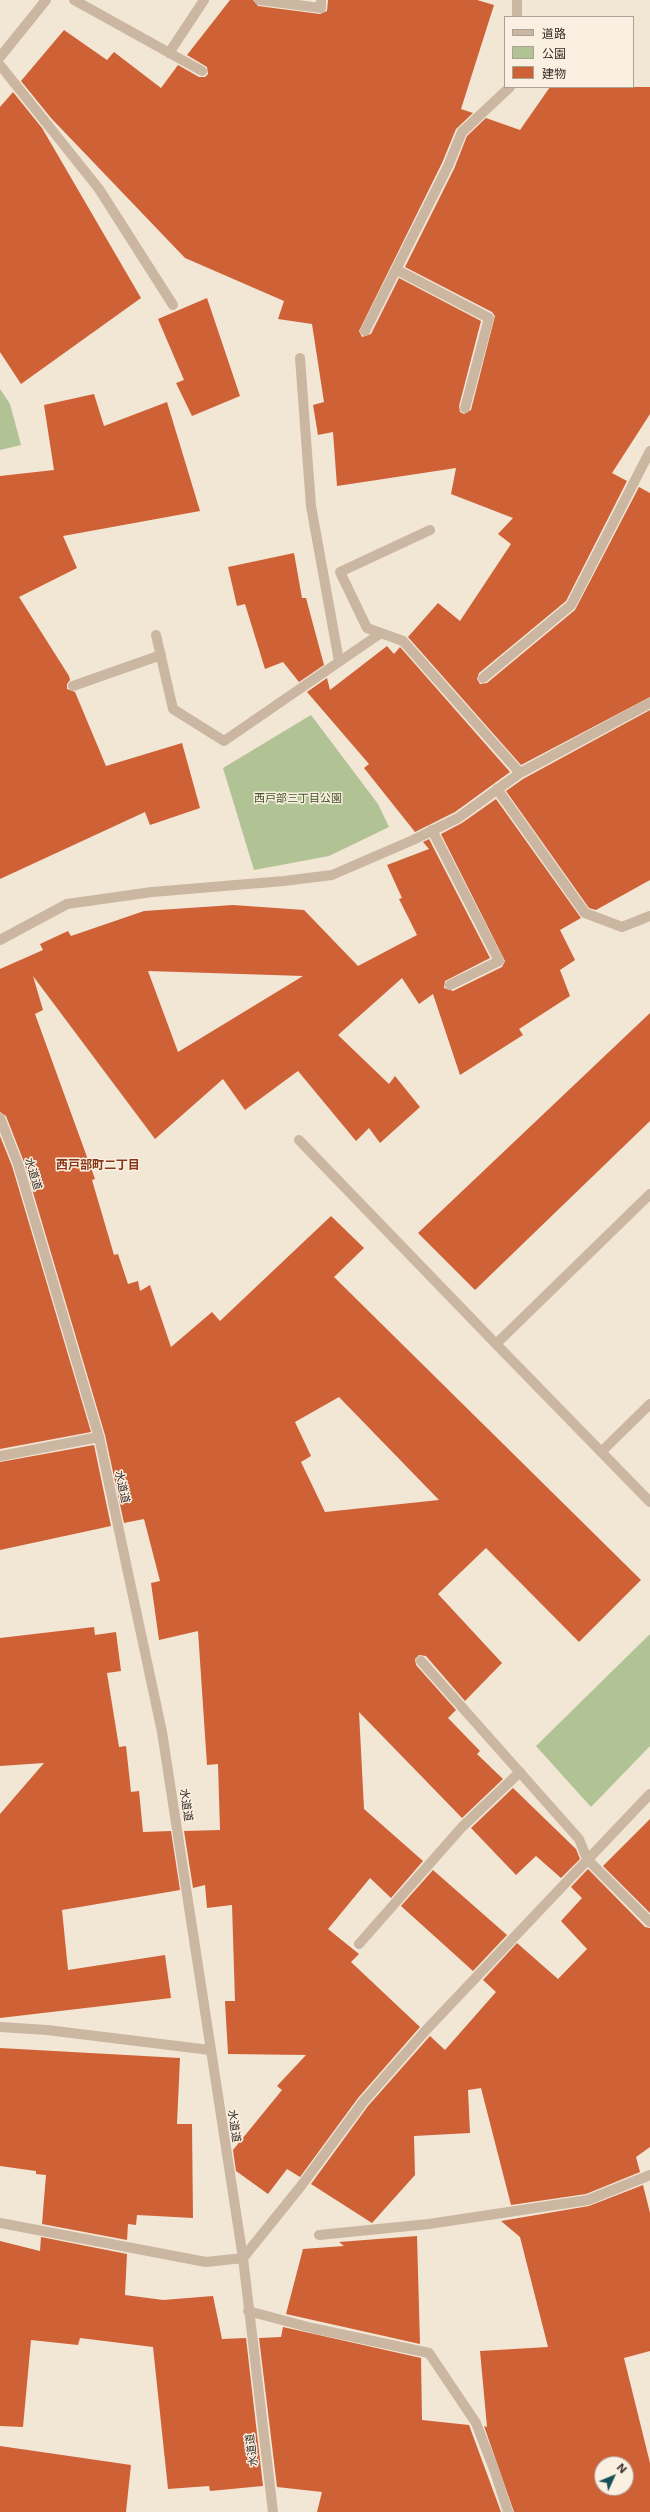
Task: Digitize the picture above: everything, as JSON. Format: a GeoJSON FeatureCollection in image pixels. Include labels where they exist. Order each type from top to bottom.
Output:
{"type":"FeatureCollection","features":[{"type":"Feature","properties":{"kind":"street"},"geometry":{"type":"LineString","coordinates":[[0,57],[46,0]]}},
{"type":"Feature","properties":{"kind":"street"},"geometry":{"type":"LineString","coordinates":[[74,0],[202,71]]}},
{"type":"Feature","properties":{"kind":"street"},"geometry":{"type":"LineString","coordinates":[[169,53],[204,0]]}},
{"type":"Feature","properties":{"kind":"street"},"geometry":{"type":"LineString","coordinates":[[259,0],[321,8],[321,0]]}},
{"type":"Feature","properties":{"kind":"street"},"geometry":{"type":"LineString","coordinates":[[517,0],[517,16]]}},
{"type":"Feature","properties":{"kind":"street"},"geometry":{"type":"LineString","coordinates":[[0,65],[99,189],[173,304]]}},
{"type":"Feature","properties":{"kind":"street"},"geometry":{"type":"LineString","coordinates":[[365,331],[448,166],[462,132],[509,88]]}},
{"type":"Feature","properties":{"kind":"street"},"geometry":{"type":"LineString","coordinates":[[397,270],[489,318],[465,408]]}},
{"type":"Feature","properties":{"kind":"street"},"geometry":{"type":"LineString","coordinates":[[300,358],[311,506],[339,661]]}},
{"type":"Feature","properties":{"kind":"street"},"geometry":{"type":"LineString","coordinates":[[483,678],[571,605],[650,451]]}},
{"type":"Feature","properties":{"kind":"street"},"geometry":{"type":"LineString","coordinates":[[430,530],[340,572],[367,628],[403,641],[520,773]]}},
{"type":"Feature","properties":{"kind":"street"},"geometry":{"type":"LineString","coordinates":[[156,635],[173,709],[224,741],[381,633]]}},
{"type":"Feature","properties":{"kind":"street"},"geometry":{"type":"LineString","coordinates":[[73,686],[161,656]]}},
{"type":"Feature","properties":{"kind":"street"},"geometry":{"type":"LineString","coordinates":[[0,940],[67,904],[152,892],[284,881],[332,875],[458,818],[520,773],[650,703]]}},
{"type":"Feature","properties":{"kind":"street"},"geometry":{"type":"LineString","coordinates":[[497,789],[585,913],[622,927],[650,916]]}},
{"type":"Feature","properties":{"kind":"street"},"geometry":{"type":"LineString","coordinates":[[432,830],[500,961],[450,985]]}},
{"type":"Feature","properties":{"kind":"street","name":"水道道"},"geometry":{"type":"LineString","coordinates":[[0,1118],[18,1164],[99,1437],[162,1732],[242,2258],[273,2512]]}},
{"type":"Feature","properties":{"kind":"street"},"geometry":{"type":"LineString","coordinates":[[299,1140],[650,1502]]}},
{"type":"Feature","properties":{"kind":"street"},"geometry":{"type":"LineString","coordinates":[[496,1344],[650,1194]]}},
{"type":"Feature","properties":{"kind":"street"},"geometry":{"type":"LineString","coordinates":[[601,1452],[650,1404]]}},
{"type":"Feature","properties":{"kind":"street"},"geometry":{"type":"LineString","coordinates":[[0,1456],[99,1437]]}},
{"type":"Feature","properties":{"kind":"street"},"geometry":{"type":"LineString","coordinates":[[421,1661],[579,1839],[587,1859],[650,1922]]}},
{"type":"Feature","properties":{"kind":"street"},"geometry":{"type":"LineString","coordinates":[[359,1944],[462,1827],[520,1772]]}},
{"type":"Feature","properties":{"kind":"street"},"geometry":{"type":"LineString","coordinates":[[0,2223],[206,2262],[242,2258],[301,2186],[373,2091],[427,2029],[650,1794]]}},
{"type":"Feature","properties":{"kind":"street"},"geometry":{"type":"LineString","coordinates":[[0,2027],[47,2030],[210,2050]]}},
{"type":"Feature","properties":{"kind":"street"},"geometry":{"type":"LineString","coordinates":[[319,2235],[429,2224],[588,2200],[650,2175]]}},
{"type":"Feature","properties":{"kind":"street"},"geometry":{"type":"LineString","coordinates":[[248,2311],[312,2328],[429,2352],[476,2423],[495,2472],[508,2512]]}},
{"type":"Feature","properties":{"kind":"green space"},"geometry":{"type":"Polygon","coordinates":[[[0,389],[10,404],[21,445],[0,450],[0,389]]]}},
{"type":"Feature","properties":{"kind":"green space","name":"西戸部三丁目公園"},"geometry":{"type":"Polygon","coordinates":[[[311,715],[378,804],[389,827],[329,856],[254,870],[223,768],[311,715]]]}},
{"type":"Feature","properties":{"kind":"green space"},"geometry":{"type":"Polygon","coordinates":[[[650,1634],[650,1746],[591,1807],[536,1746],[650,1634]]]}},
{"type":"Feature","properties":{"kind":"building"},"geometry":{"type":"Polygon","coordinates":[[[230,0],[253,0],[258,6],[320,14],[327,11],[328,0],[477,0],[494,5],[461,109],[473,113],[456,129],[442,163],[359,331],[362,337],[371,334],[399,278],[481,321],[459,406],[460,412],[464,414],[471,410],[495,316],[492,312],[405,267],[454,169],[467,136],[486,118],[520,130],[549,88],[650,87],[650,414],[612,473],[627,481],[566,601],[479,673],[477,679],[480,684],[487,683],[575,610],[639,487],[650,493],[650,697],[521,765],[408,637],[438,603],[460,621],[511,544],[498,534],[513,518],[451,494],[456,468],[337,486],[333,432],[318,435],[313,405],[324,402],[312,324],[278,319],[284,301],[185,258],[51,118],[21,81],[64,30],[107,60],[114,52],[161,88],[178,65],[199,77],[205,77],[208,74],[207,67],[187,55],[230,0]]]}},
{"type":"Feature","properties":{"kind":"building"},"geometry":{"type":"Polygon","coordinates":[[[13,92],[42,128],[141,298],[21,384],[0,352],[0,107],[13,92]]]}},
{"type":"Feature","properties":{"kind":"building"},"geometry":{"type":"Polygon","coordinates":[[[207,298],[240,396],[192,416],[176,383],[184,380],[158,319],[207,298]]]}},
{"type":"Feature","properties":{"kind":"building"},"geometry":{"type":"Polygon","coordinates":[[[94,394],[104,426],[167,402],[200,511],[63,536],[77,568],[19,597],[69,676],[70,680],[67,684],[67,689],[75,692],[106,766],[182,743],[200,808],[150,825],[145,812],[0,879],[0,476],[54,470],[44,405],[94,394]]]}},
{"type":"Feature","properties":{"kind":"building"},"geometry":{"type":"Polygon","coordinates":[[[294,553],[302,598],[306,598],[324,665],[299,682],[283,662],[265,669],[245,604],[237,606],[228,567],[294,553]]]}},
{"type":"Feature","properties":{"kind":"building"},"geometry":{"type":"Polygon","coordinates":[[[387,646],[394,654],[400,647],[510,772],[455,812],[415,832],[364,768],[369,764],[307,692],[327,678],[330,690],[387,646]]]}},
{"type":"Feature","properties":{"kind":"building"},"geometry":{"type":"Polygon","coordinates":[[[650,710],[650,880],[596,910],[589,908],[506,791],[523,779],[650,710]]]}},
{"type":"Feature","properties":{"kind":"building"},"geometry":{"type":"Polygon","coordinates":[[[496,799],[581,918],[560,930],[575,960],[560,970],[570,996],[519,1029],[523,1035],[460,1075],[433,994],[419,1004],[402,978],[338,1035],[389,1084],[395,1076],[420,1107],[380,1143],[369,1128],[356,1141],[298,1071],[245,1110],[223,1079],[155,1139],[33,976],[43,1010],[35,1014],[95,1179],[92,1180],[114,1255],[118,1254],[128,1284],[138,1281],[140,1291],[150,1285],[171,1347],[212,1312],[220,1321],[331,1216],[364,1248],[334,1277],[641,1580],[579,1642],[486,1548],[438,1594],[502,1663],[465,1701],[426,1656],[419,1655],[415,1659],[416,1665],[456,1710],[448,1718],[480,1751],[477,1754],[503,1779],[462,1818],[359,1712],[364,1809],[423,1861],[391,1898],[370,1878],[328,1929],[359,1954],[351,1962],[420,2027],[358,2098],[300,2177],[287,2169],[268,2194],[236,2171],[233,2150],[282,2090],[277,2086],[306,2055],[228,2054],[225,2001],[235,2001],[232,1905],[207,1908],[205,1885],[193,1888],[184,1831],[220,1830],[218,1764],[207,1765],[198,1631],[159,1640],[151,1583],[160,1581],[144,1519],[124,1523],[105,1435],[24,1162],[6,1116],[0,1112],[0,969],[43,950],[40,944],[68,931],[71,936],[144,911],[233,905],[304,910],[358,966],[417,935],[399,899],[402,898],[387,865],[429,849],[423,842],[429,839],[490,958],[445,981],[444,988],[453,991],[502,967],[505,961],[441,834],[462,823],[496,799]],[[148,971],[178,1052],[303,976],[148,971]],[[339,1397],[295,1422],[311,1456],[301,1462],[325,1512],[439,1500],[339,1397]]]}},
{"type":"Feature","properties":{"kind":"building"},"geometry":{"type":"Polygon","coordinates":[[[650,1013],[650,1121],[475,1290],[418,1233],[650,1013]]]}},
{"type":"Feature","properties":{"kind":"building"},"geometry":{"type":"Polygon","coordinates":[[[0,1136],[12,1166],[91,1432],[0,1449],[0,1136]]]}},
{"type":"Feature","properties":{"kind":"building"},"geometry":{"type":"Polygon","coordinates":[[[94,1445],[111,1526],[0,1550],[0,1462],[94,1445]]]}},
{"type":"Feature","properties":{"kind":"building"},"geometry":{"type":"Polygon","coordinates":[[[94,1627],[95,1635],[116,1632],[121,1671],[107,1673],[119,1747],[126,1746],[131,1792],[139,1791],[143,1832],[171,1831],[180,1890],[62,1910],[68,1970],[165,1955],[171,1998],[0,2018],[0,1814],[44,1763],[0,1766],[0,1638],[94,1627]]]}},
{"type":"Feature","properties":{"kind":"building"},"geometry":{"type":"Polygon","coordinates":[[[513,1788],[576,1849],[580,1859],[561,1878],[536,1856],[516,1875],[471,1828],[513,1788]]]}},
{"type":"Feature","properties":{"kind":"building"},"geometry":{"type":"Polygon","coordinates":[[[650,1819],[650,1913],[603,1866],[650,1819]]]}},
{"type":"Feature","properties":{"kind":"building"},"geometry":{"type":"Polygon","coordinates":[[[588,1869],[645,1927],[650,1928],[650,2147],[636,2157],[640,2172],[586,2194],[511,2205],[481,2088],[468,2090],[470,2133],[414,2136],[415,2175],[372,2223],[311,2184],[368,2106],[430,2036],[445,2050],[496,1992],[483,1980],[517,1943],[558,1979],[587,1949],[561,1921],[582,1898],[571,1887],[588,1869]]]}},
{"type":"Feature","properties":{"kind":"building"},"geometry":{"type":"Polygon","coordinates":[[[433,1870],[507,1935],[473,1971],[401,1906],[433,1870]]]}},
{"type":"Feature","properties":{"kind":"building"},"geometry":{"type":"Polygon","coordinates":[[[0,2048],[180,2058],[177,2124],[192,2124],[193,2218],[137,2215],[136,2225],[128,2224],[127,2240],[42,2224],[46,2175],[36,2174],[36,2171],[0,2166],[0,2048]]]}},
{"type":"Feature","properties":{"kind":"building"},"geometry":{"type":"Polygon","coordinates":[[[643,2185],[650,2213],[650,2351],[624,2358],[650,2463],[650,2512],[514,2512],[484,2426],[487,2427],[480,2351],[548,2347],[520,2237],[501,2221],[589,2206],[643,2185]]]}},
{"type":"Feature","properties":{"kind":"building"},"geometry":{"type":"Polygon","coordinates":[[[417,2236],[420,2344],[286,2314],[303,2249],[344,2246],[339,2242],[417,2236]]]}},
{"type":"Feature","properties":{"kind":"building"},"geometry":{"type":"Polygon","coordinates":[[[41,2237],[127,2254],[125,2295],[163,2300],[213,2296],[222,2339],[246,2338],[263,2486],[210,2491],[209,2486],[168,2489],[153,2347],[80,2338],[78,2345],[31,2340],[23,2427],[0,2426],[0,2241],[40,2251],[41,2237]]]}},
{"type":"Feature","properties":{"kind":"building"},"geometry":{"type":"Polygon","coordinates":[[[283,2327],[421,2358],[422,2420],[469,2425],[501,2512],[317,2512],[322,2492],[277,2487],[259,2338],[281,2337],[283,2327]]]}},
{"type":"Feature","properties":{"kind":"building"},"geometry":{"type":"Polygon","coordinates":[[[0,2446],[131,2465],[126,2512],[0,2512],[0,2446]]]}},
{"type":"Feature","properties":{"kind":"district","name":"西戸部町二丁目"},"geometry":{"type":"Point","coordinates":[98,1165]}}]}
